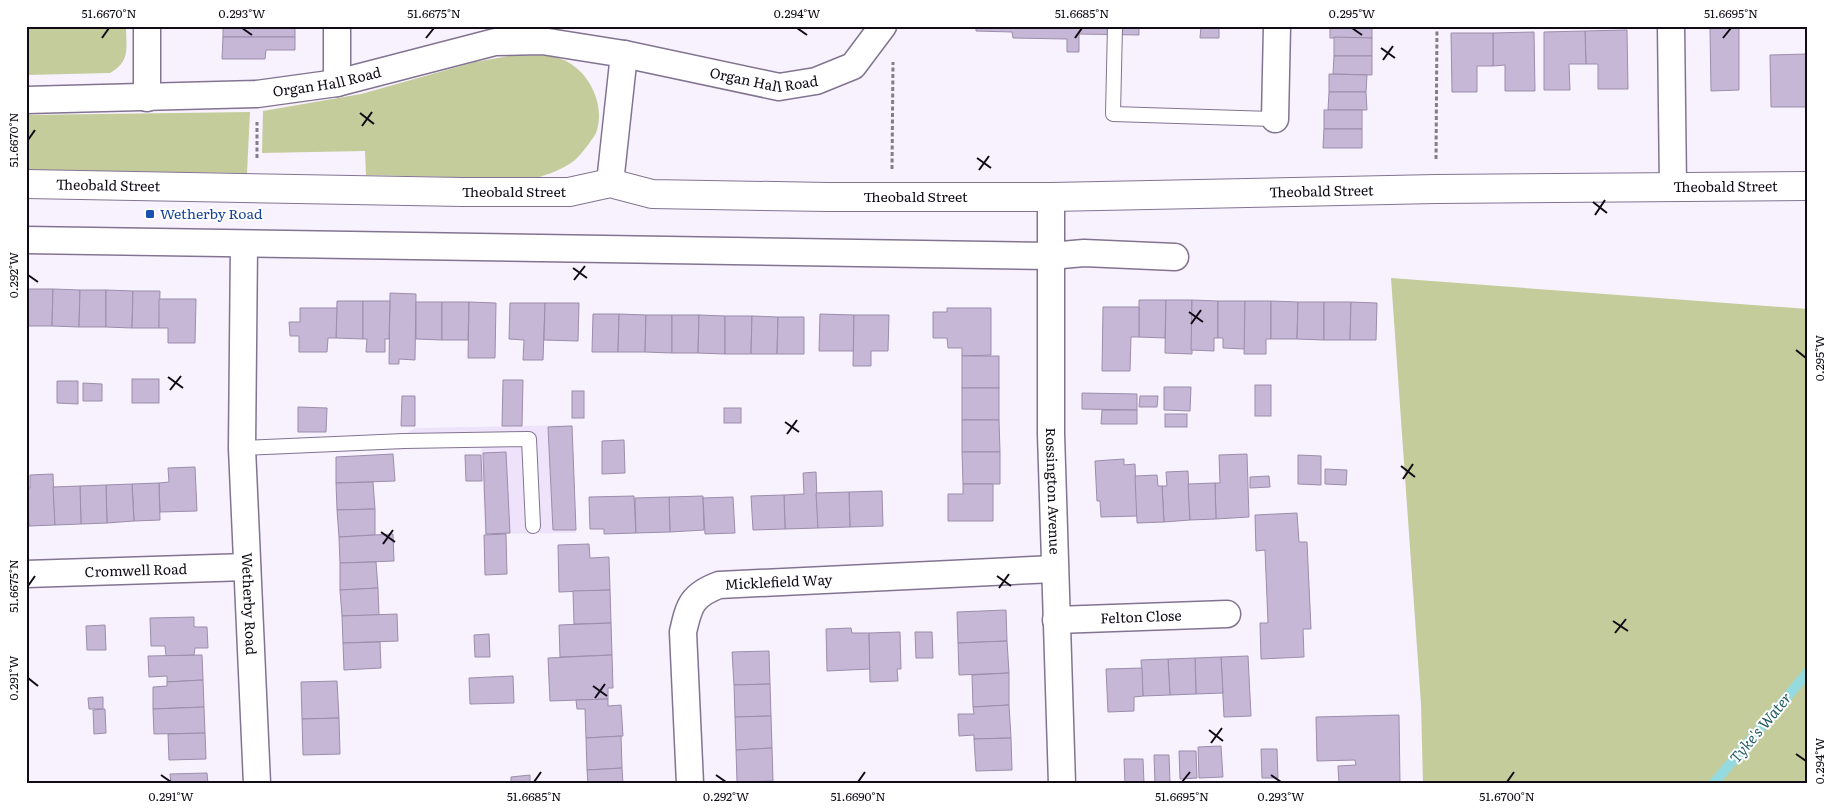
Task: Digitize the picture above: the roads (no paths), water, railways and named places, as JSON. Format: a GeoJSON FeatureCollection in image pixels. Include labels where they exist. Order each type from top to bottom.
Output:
{"type":"FeatureCollection","features":[{"type":"Feature","properties":{"kind":"street"},"geometry":{"type":"LineString","coordinates":[[147,26],[147,98]]}},
{"type":"Feature","properties":{"kind":"street"},"geometry":{"type":"LineString","coordinates":[[336,82],[337,26]]}},
{"type":"Feature","properties":{"kind":"street","name":"Organ Hall Road"},"geometry":{"type":"LineString","coordinates":[[26,100],[257,94],[336,82],[495,42],[542,41],[624,54],[779,87],[816,81],[853,66],[883,26]]}},
{"type":"Feature","properties":{"kind":"street"},"geometry":{"type":"LineString","coordinates":[[1276,119],[1277,26]]}},
{"type":"Feature","properties":{"kind":"street"},"geometry":{"type":"LineString","coordinates":[[1671,26],[1674,187]]}},
{"type":"Feature","properties":{"kind":"street"},"geometry":{"type":"LineString","coordinates":[[610,182],[624,54]]}},
{"type":"Feature","properties":{"kind":"street","name":"Theobald Street"},"geometry":{"type":"LineString","coordinates":[[26,184],[463,192],[569,192],[610,182],[652,194],[891,197],[1051,197],[1436,189],[1808,186]]}},
{"type":"Feature","properties":{"kind":"street","name":"Rossington Avenue"},"geometry":{"type":"LineString","coordinates":[[1051,197],[1051,434],[1062,784]]}},
{"type":"Feature","properties":{"kind":"street"},"geometry":{"type":"LineString","coordinates":[[26,240],[1050,256],[1084,253],[1175,257]]}},
{"type":"Feature","properties":{"kind":"street","name":"Wetherby Road"},"geometry":{"type":"LineString","coordinates":[[244,244],[242,448],[257,784]]}},
{"type":"Feature","properties":{"kind":"street","name":"Cromwell Road"},"geometry":{"type":"LineString","coordinates":[[26,574],[247,567]]}},
{"type":"Feature","properties":{"kind":"street","name":"Micklefield Way"},"geometry":{"type":"LineString","coordinates":[[690,784],[683,632],[689,608],[702,591],[719,585],[1054,569]]}},
{"type":"Feature","properties":{"kind":"street","name":"Felton Close"},"geometry":{"type":"LineString","coordinates":[[1056,620],[1227,614]]}},
{"type":"Feature","properties":{"kind":"lane"},"geometry":{"type":"LineString","coordinates":[[1115,26],[1113,114],[1276,119]]}},
{"type":"Feature","properties":{"kind":"lane"},"geometry":{"type":"LineString","coordinates":[[242,448],[404,441],[529,439],[533,526]]}},
{"type":"Feature","properties":{"kind":"waterway","name":"Tyke's Water"},"geometry":{"type":"LineString","coordinates":[[1713,784],[1808,672]]}},
{"type":"Feature","properties":{"kind":"place","name":"Wetherby Road"},"geometry":{"type":"Point","coordinates":[150,214]}}]}
